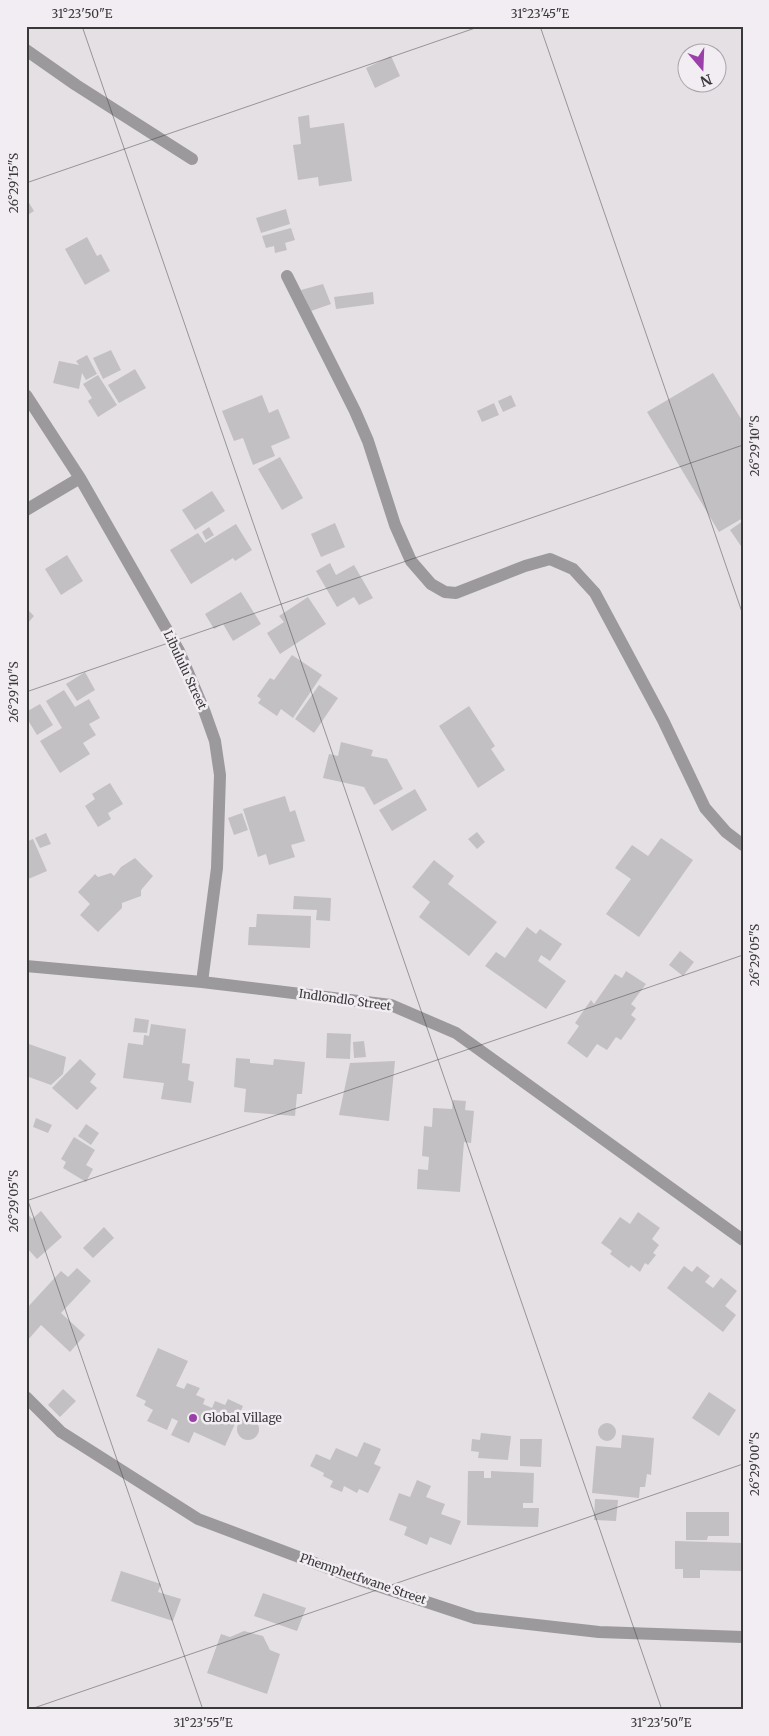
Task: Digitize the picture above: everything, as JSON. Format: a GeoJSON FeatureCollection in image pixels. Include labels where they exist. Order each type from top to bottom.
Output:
{"type":"FeatureCollection","features":[{"type":"Feature","properties":{"kind":"street"},"geometry":{"type":"LineString","coordinates":[[26,50],[76,85],[192,160]]}},
{"type":"Feature","properties":{"kind":"street"},"geometry":{"type":"LineString","coordinates":[[286,276],[355,411],[368,441],[395,526],[410,561],[431,584],[445,592],[456,593],[525,566],[550,559],[573,569],[595,593],[663,720],[705,808],[726,832],[743,845]]}},
{"type":"Feature","properties":{"kind":"street","name":"Libululu Street"},"geometry":{"type":"LineString","coordinates":[[26,395],[80,478],[179,651],[204,710],[215,742],[220,775],[217,868],[202,982]]}},
{"type":"Feature","properties":{"kind":"street"},"geometry":{"type":"LineString","coordinates":[[26,510],[80,478]]}},
{"type":"Feature","properties":{"kind":"street","name":"Indlondlo Street"},"geometry":{"type":"LineString","coordinates":[[26,966],[202,982],[391,1005],[456,1033],[743,1240]]}},
{"type":"Feature","properties":{"kind":"street","name":"Phemphetfwane Street"},"geometry":{"type":"LineString","coordinates":[[26,1397],[61,1432],[198,1519],[368,1583],[475,1618],[599,1632],[743,1637]]}},
{"type":"Feature","properties":{"kind":"building"},"geometry":{"type":"Polygon","coordinates":[[[391,56],[400,76],[375,88],[366,68],[391,56]]]}},
{"type":"Feature","properties":{"kind":"building"},"geometry":{"type":"Polygon","coordinates":[[[309,115],[310,128],[344,123],[352,181],[319,186],[318,177],[298,180],[293,145],[301,144],[298,117],[309,115]]]}},
{"type":"Feature","properties":{"kind":"building"},"geometry":{"type":"Polygon","coordinates":[[[26,198],[34,211],[26,216],[26,198]]]}},
{"type":"Feature","properties":{"kind":"building"},"geometry":{"type":"Polygon","coordinates":[[[286,209],[290,224],[261,233],[256,218],[286,209]]]}},
{"type":"Feature","properties":{"kind":"building"},"geometry":{"type":"Polygon","coordinates":[[[291,228],[295,240],[285,243],[287,250],[275,253],[274,246],[266,248],[262,236],[291,228]]]}},
{"type":"Feature","properties":{"kind":"building"},"geometry":{"type":"Polygon","coordinates":[[[87,237],[97,256],[101,254],[110,271],[85,285],[65,249],[87,237]]]}},
{"type":"Feature","properties":{"kind":"building"},"geometry":{"type":"Polygon","coordinates":[[[323,284],[331,304],[311,311],[301,290],[323,284]]]}},
{"type":"Feature","properties":{"kind":"building"},"geometry":{"type":"Polygon","coordinates":[[[373,292],[374,304],[336,309],[334,297],[373,292]]]}},
{"type":"Feature","properties":{"kind":"building"},"geometry":{"type":"Polygon","coordinates":[[[111,350],[121,370],[103,379],[93,358],[111,350]]]}},
{"type":"Feature","properties":{"kind":"building"},"geometry":{"type":"Polygon","coordinates":[[[87,355],[97,374],[86,380],[82,373],[79,389],[53,383],[59,361],[79,365],[76,361],[87,355]]]}},
{"type":"Feature","properties":{"kind":"building"},"geometry":{"type":"Polygon","coordinates":[[[135,369],[146,388],[119,403],[108,385],[135,369]]]}},
{"type":"Feature","properties":{"kind":"building"},"geometry":{"type":"Polygon","coordinates":[[[713,373],[743,422],[743,518],[719,532],[647,412],[713,373]]]}},
{"type":"Feature","properties":{"kind":"building"},"geometry":{"type":"Polygon","coordinates":[[[98,375],[117,405],[98,417],[88,401],[92,398],[83,384],[98,375]]]}},
{"type":"Feature","properties":{"kind":"building"},"geometry":{"type":"Polygon","coordinates":[[[262,395],[269,413],[278,409],[290,438],[271,446],[275,456],[253,465],[243,438],[234,441],[222,411],[262,395]]]}},
{"type":"Feature","properties":{"kind":"building"},"geometry":{"type":"Polygon","coordinates":[[[511,395],[516,406],[503,412],[498,401],[511,395]]]}},
{"type":"Feature","properties":{"kind":"building"},"geometry":{"type":"Polygon","coordinates":[[[494,403],[499,415],[482,422],[477,411],[494,403]]]}},
{"type":"Feature","properties":{"kind":"building"},"geometry":{"type":"Polygon","coordinates":[[[280,457],[303,498],[282,510],[258,469],[280,457]]]}},
{"type":"Feature","properties":{"kind":"building"},"geometry":{"type":"Polygon","coordinates":[[[212,491],[225,511],[195,530],[182,510],[212,491]]]}},
{"type":"Feature","properties":{"kind":"building"},"geometry":{"type":"Polygon","coordinates":[[[743,521],[743,549],[730,530],[743,521]]]}},
{"type":"Feature","properties":{"kind":"building"},"geometry":{"type":"Polygon","coordinates":[[[335,523],[345,547],[321,557],[311,534],[335,523]]]}},
{"type":"Feature","properties":{"kind":"building"},"geometry":{"type":"Polygon","coordinates":[[[236,524],[252,550],[235,561],[233,558],[191,584],[170,550],[198,533],[205,543],[236,524]]]}},
{"type":"Feature","properties":{"kind":"building"},"geometry":{"type":"Polygon","coordinates":[[[209,527],[214,535],[206,540],[202,532],[209,527]]]}},
{"type":"Feature","properties":{"kind":"building"},"geometry":{"type":"Polygon","coordinates":[[[67,555],[83,581],[61,595],[45,569],[67,555]]]}},
{"type":"Feature","properties":{"kind":"building"},"geometry":{"type":"Polygon","coordinates":[[[330,563],[336,575],[354,565],[373,598],[359,605],[354,597],[337,607],[316,571],[330,563]]]}},
{"type":"Feature","properties":{"kind":"building"},"geometry":{"type":"Polygon","coordinates":[[[241,592],[261,624],[233,641],[223,624],[214,629],[205,614],[241,592]]]}},
{"type":"Feature","properties":{"kind":"building"},"geometry":{"type":"Polygon","coordinates":[[[308,597],[326,624],[280,654],[267,633],[284,622],[279,616],[308,597]]]}},
{"type":"Feature","properties":{"kind":"building"},"geometry":{"type":"Polygon","coordinates":[[[26,608],[34,616],[26,625],[26,608]]]}},
{"type":"Feature","properties":{"kind":"building"},"geometry":{"type":"Polygon","coordinates":[[[292,655],[322,675],[293,718],[281,709],[277,716],[258,703],[261,699],[257,696],[270,678],[274,680],[292,655]]]}},
{"type":"Feature","properties":{"kind":"building"},"geometry":{"type":"Polygon","coordinates":[[[85,672],[95,690],[77,701],[66,684],[85,672]]]}},
{"type":"Feature","properties":{"kind":"building"},"geometry":{"type":"Polygon","coordinates":[[[319,685],[338,698],[314,733],[295,719],[319,685]]]}},
{"type":"Feature","properties":{"kind":"building"},"geometry":{"type":"Polygon","coordinates":[[[64,690],[75,707],[89,699],[100,718],[89,724],[96,735],[83,743],[90,754],[60,773],[40,741],[62,728],[46,701],[64,690]]]}},
{"type":"Feature","properties":{"kind":"building"},"geometry":{"type":"Polygon","coordinates":[[[40,704],[53,725],[37,735],[26,717],[26,712],[40,704]]]}},
{"type":"Feature","properties":{"kind":"building"},"geometry":{"type":"Polygon","coordinates":[[[469,706],[495,746],[491,749],[505,770],[478,788],[439,726],[469,706]]]}},
{"type":"Feature","properties":{"kind":"building"},"geometry":{"type":"Polygon","coordinates":[[[341,742],[373,750],[371,756],[387,759],[403,789],[374,805],[364,787],[323,778],[329,754],[338,756],[341,742]]]}},
{"type":"Feature","properties":{"kind":"building"},"geometry":{"type":"Polygon","coordinates":[[[110,783],[123,804],[108,813],[111,819],[98,827],[85,806],[95,799],[92,794],[110,783]]]}},
{"type":"Feature","properties":{"kind":"building"},"geometry":{"type":"Polygon","coordinates":[[[415,789],[427,810],[392,831],[379,810],[415,789]]]}},
{"type":"Feature","properties":{"kind":"building"},"geometry":{"type":"Polygon","coordinates":[[[285,796],[290,812],[295,810],[305,841],[291,845],[295,857],[269,865],[266,854],[258,857],[243,809],[285,796]]]}},
{"type":"Feature","properties":{"kind":"building"},"geometry":{"type":"Polygon","coordinates":[[[242,813],[248,830],[234,835],[228,818],[242,813]]]}},
{"type":"Feature","properties":{"kind":"building"},"geometry":{"type":"Polygon","coordinates":[[[477,832],[485,842],[477,849],[468,839],[477,832]]]}},
{"type":"Feature","properties":{"kind":"building"},"geometry":{"type":"Polygon","coordinates":[[[46,833],[51,844],[40,848],[35,838],[46,833]]]}},
{"type":"Feature","properties":{"kind":"building"},"geometry":{"type":"Polygon","coordinates":[[[661,838],[693,860],[639,937],[606,914],[631,879],[615,868],[632,845],[648,856],[661,838]]]}},
{"type":"Feature","properties":{"kind":"building"},"geometry":{"type":"Polygon","coordinates":[[[33,839],[47,871],[26,880],[26,842],[33,839]]]}},
{"type":"Feature","properties":{"kind":"building"},"geometry":{"type":"Polygon","coordinates":[[[135,858],[153,876],[141,890],[141,896],[122,903],[122,908],[98,932],[80,915],[90,904],[78,892],[95,874],[98,877],[111,873],[114,876],[121,867],[135,858]]]}},
{"type":"Feature","properties":{"kind":"building"},"geometry":{"type":"Polygon","coordinates":[[[434,860],[454,876],[448,884],[497,922],[469,956],[419,917],[430,902],[412,887],[434,860]]]}},
{"type":"Feature","properties":{"kind":"building"},"geometry":{"type":"Polygon","coordinates":[[[294,896],[331,898],[330,921],[316,920],[317,910],[293,909],[294,896]]]}},
{"type":"Feature","properties":{"kind":"building"},"geometry":{"type":"Polygon","coordinates":[[[257,914],[311,916],[310,948],[248,945],[249,927],[256,927],[257,914]]]}},
{"type":"Feature","properties":{"kind":"building"},"geometry":{"type":"Polygon","coordinates":[[[527,927],[536,934],[540,929],[562,944],[550,961],[541,955],[538,961],[566,981],[546,1009],[485,966],[496,952],[505,958],[527,927]]]}},
{"type":"Feature","properties":{"kind":"building"},"geometry":{"type":"Polygon","coordinates":[[[680,951],[694,962],[683,976],[669,965],[680,951]]]}},
{"type":"Feature","properties":{"kind":"building"},"geometry":{"type":"Polygon","coordinates":[[[626,971],[646,984],[631,1004],[636,1008],[631,1015],[636,1019],[621,1040],[616,1037],[607,1050],[597,1044],[587,1058],[567,1043],[579,1026],[575,1023],[591,1000],[594,1004],[615,974],[622,978],[626,971]]]}},
{"type":"Feature","properties":{"kind":"building"},"geometry":{"type":"Polygon","coordinates":[[[135,1018],[149,1020],[147,1033],[133,1032],[135,1018]]]}},
{"type":"Feature","properties":{"kind":"building"},"geometry":{"type":"Polygon","coordinates":[[[151,1024],[186,1029],[182,1063],[190,1064],[188,1080],[194,1082],[191,1103],[161,1099],[164,1083],[123,1078],[128,1043],[143,1045],[144,1035],[149,1036],[151,1024]]]}},
{"type":"Feature","properties":{"kind":"building"},"geometry":{"type":"Polygon","coordinates":[[[327,1033],[351,1034],[350,1059],[326,1058],[327,1033]]]}},
{"type":"Feature","properties":{"kind":"building"},"geometry":{"type":"Polygon","coordinates":[[[364,1041],[366,1057],[354,1058],[353,1042],[364,1041]]]}},
{"type":"Feature","properties":{"kind":"building"},"geometry":{"type":"Polygon","coordinates":[[[26,1043],[66,1057],[63,1074],[51,1085],[26,1076],[26,1043]]]}},
{"type":"Feature","properties":{"kind":"building"},"geometry":{"type":"Polygon","coordinates":[[[236,1058],[250,1059],[250,1063],[273,1065],[274,1059],[305,1062],[302,1094],[297,1094],[295,1116],[244,1112],[246,1089],[234,1087],[236,1058]]]}},
{"type":"Feature","properties":{"kind":"building"},"geometry":{"type":"Polygon","coordinates":[[[80,1059],[96,1074],[90,1082],[97,1088],[77,1110],[52,1088],[80,1059]]]}},
{"type":"Feature","properties":{"kind":"building"},"geometry":{"type":"Polygon","coordinates":[[[395,1061],[389,1121],[339,1115],[350,1063],[395,1061]]]}},
{"type":"Feature","properties":{"kind":"building"},"geometry":{"type":"Polygon","coordinates":[[[453,1100],[466,1101],[465,1110],[474,1111],[471,1143],[464,1142],[460,1192],[417,1189],[418,1169],[428,1170],[429,1157],[422,1156],[424,1126],[432,1127],[433,1108],[452,1109],[453,1100]]]}},
{"type":"Feature","properties":{"kind":"building"},"geometry":{"type":"Polygon","coordinates":[[[36,1118],[52,1125],[48,1133],[33,1127],[36,1118]]]}},
{"type":"Feature","properties":{"kind":"building"},"geometry":{"type":"Polygon","coordinates":[[[86,1124],[99,1133],[91,1145],[78,1136],[86,1124]]]}},
{"type":"Feature","properties":{"kind":"building"},"geometry":{"type":"Polygon","coordinates":[[[74,1137],[95,1150],[86,1165],[93,1169],[86,1182],[63,1168],[66,1162],[61,1159],[74,1137]]]}},
{"type":"Feature","properties":{"kind":"building"},"geometry":{"type":"Polygon","coordinates":[[[41,1211],[62,1237],[37,1259],[26,1247],[26,1212],[32,1219],[41,1211]]]}},
{"type":"Feature","properties":{"kind":"building"},"geometry":{"type":"Polygon","coordinates":[[[638,1212],[660,1228],[652,1239],[659,1245],[653,1253],[656,1255],[648,1265],[645,1263],[640,1272],[631,1265],[629,1268],[610,1254],[612,1251],[601,1243],[620,1217],[630,1224],[638,1212]]]}},
{"type":"Feature","properties":{"kind":"building"},"geometry":{"type":"Polygon","coordinates":[[[104,1227],[114,1238],[93,1258],[83,1248],[104,1227]]]}},
{"type":"Feature","properties":{"kind":"building"},"geometry":{"type":"Polygon","coordinates":[[[684,1266],[692,1272],[697,1266],[710,1276],[705,1282],[713,1288],[721,1278],[737,1291],[725,1306],[736,1315],[723,1332],[667,1288],[684,1266]]]}},
{"type":"Feature","properties":{"kind":"building"},"geometry":{"type":"Polygon","coordinates":[[[77,1268],[91,1281],[61,1313],[85,1335],[70,1352],[41,1325],[27,1341],[26,1309],[61,1271],[68,1277],[77,1268]]]}},
{"type":"Feature","properties":{"kind":"building"},"geometry":{"type":"Polygon","coordinates":[[[158,1348],[188,1361],[176,1386],[184,1389],[187,1383],[200,1388],[196,1395],[205,1399],[203,1404],[212,1408],[215,1401],[225,1405],[228,1399],[243,1406],[225,1446],[194,1432],[189,1443],[171,1435],[178,1421],[172,1418],[167,1430],[147,1421],[153,1410],[144,1405],[146,1401],[136,1396],[158,1348]]]}},
{"type":"Feature","properties":{"kind":"building"},"geometry":{"type":"Polygon","coordinates":[[[63,1389],[76,1401],[60,1417],[48,1405],[63,1389]]]}},
{"type":"Feature","properties":{"kind":"building"},"geometry":{"type":"Polygon","coordinates":[[[709,1392],[736,1410],[719,1436],[692,1418],[709,1392]]]}},
{"type":"Feature","properties":{"kind":"building"},"geometry":{"type":"Polygon","coordinates":[[[248,1418],[256,1421],[259,1429],[256,1437],[248,1440],[240,1437],[237,1429],[240,1421],[248,1418]]]}},
{"type":"Feature","properties":{"kind":"building"},"geometry":{"type":"Polygon","coordinates":[[[607,1423],[613,1426],[616,1432],[613,1438],[607,1441],[601,1438],[598,1432],[601,1426],[607,1423]]]}},
{"type":"Feature","properties":{"kind":"building"},"geometry":{"type":"Polygon","coordinates":[[[481,1433],[511,1436],[508,1460],[478,1458],[479,1452],[471,1451],[472,1439],[480,1440],[481,1433]]]}},
{"type":"Feature","properties":{"kind":"building"},"geometry":{"type":"Polygon","coordinates":[[[622,1435],[654,1438],[651,1475],[647,1474],[645,1487],[640,1487],[639,1498],[592,1493],[596,1446],[621,1448],[622,1435]]]}},
{"type":"Feature","properties":{"kind":"building"},"geometry":{"type":"Polygon","coordinates":[[[520,1439],[542,1439],[541,1467],[520,1466],[520,1439]]]}},
{"type":"Feature","properties":{"kind":"building"},"geometry":{"type":"Polygon","coordinates":[[[364,1442],[381,1449],[374,1464],[381,1467],[368,1493],[359,1489],[357,1493],[344,1486],[342,1492],[330,1487],[333,1481],[323,1476],[324,1473],[310,1466],[316,1454],[330,1460],[336,1448],[357,1457],[364,1442]]]}},
{"type":"Feature","properties":{"kind":"building"},"geometry":{"type":"Polygon","coordinates":[[[468,1471],[484,1471],[484,1478],[491,1478],[491,1471],[534,1473],[533,1503],[523,1503],[523,1508],[539,1508],[538,1527],[467,1525],[468,1471]]]}},
{"type":"Feature","properties":{"kind":"building"},"geometry":{"type":"Polygon","coordinates":[[[417,1480],[431,1486],[426,1497],[445,1504],[441,1514],[461,1521],[451,1545],[430,1537],[427,1545],[404,1535],[407,1527],[389,1520],[399,1493],[410,1497],[417,1480]]]}},
{"type":"Feature","properties":{"kind":"building"},"geometry":{"type":"Polygon","coordinates":[[[595,1499],[618,1500],[616,1521],[594,1520],[595,1499]]]}},
{"type":"Feature","properties":{"kind":"building"},"geometry":{"type":"Polygon","coordinates":[[[686,1512],[729,1512],[729,1536],[708,1536],[707,1540],[686,1540],[686,1512]]]}},
{"type":"Feature","properties":{"kind":"building"},"geometry":{"type":"Polygon","coordinates":[[[675,1541],[743,1543],[743,1571],[700,1570],[700,1578],[683,1578],[683,1569],[675,1569],[675,1541]]]}},
{"type":"Feature","properties":{"kind":"building"},"geometry":{"type":"Polygon","coordinates":[[[121,1571],[161,1584],[158,1592],[181,1599],[173,1621],[111,1601],[121,1571]]]}},
{"type":"Feature","properties":{"kind":"building"},"geometry":{"type":"Polygon","coordinates":[[[263,1593],[306,1608],[297,1631],[254,1616],[263,1593]]]}},
{"type":"Feature","properties":{"kind":"building"},"geometry":{"type":"Polygon","coordinates":[[[244,1631],[263,1636],[270,1650],[280,1654],[267,1694],[207,1673],[221,1634],[230,1637],[244,1631]]]}},
{"type":"Feature","properties":{"kind":"place","name":"Global Village"},"geometry":{"type":"Point","coordinates":[193,1418]}}]}
